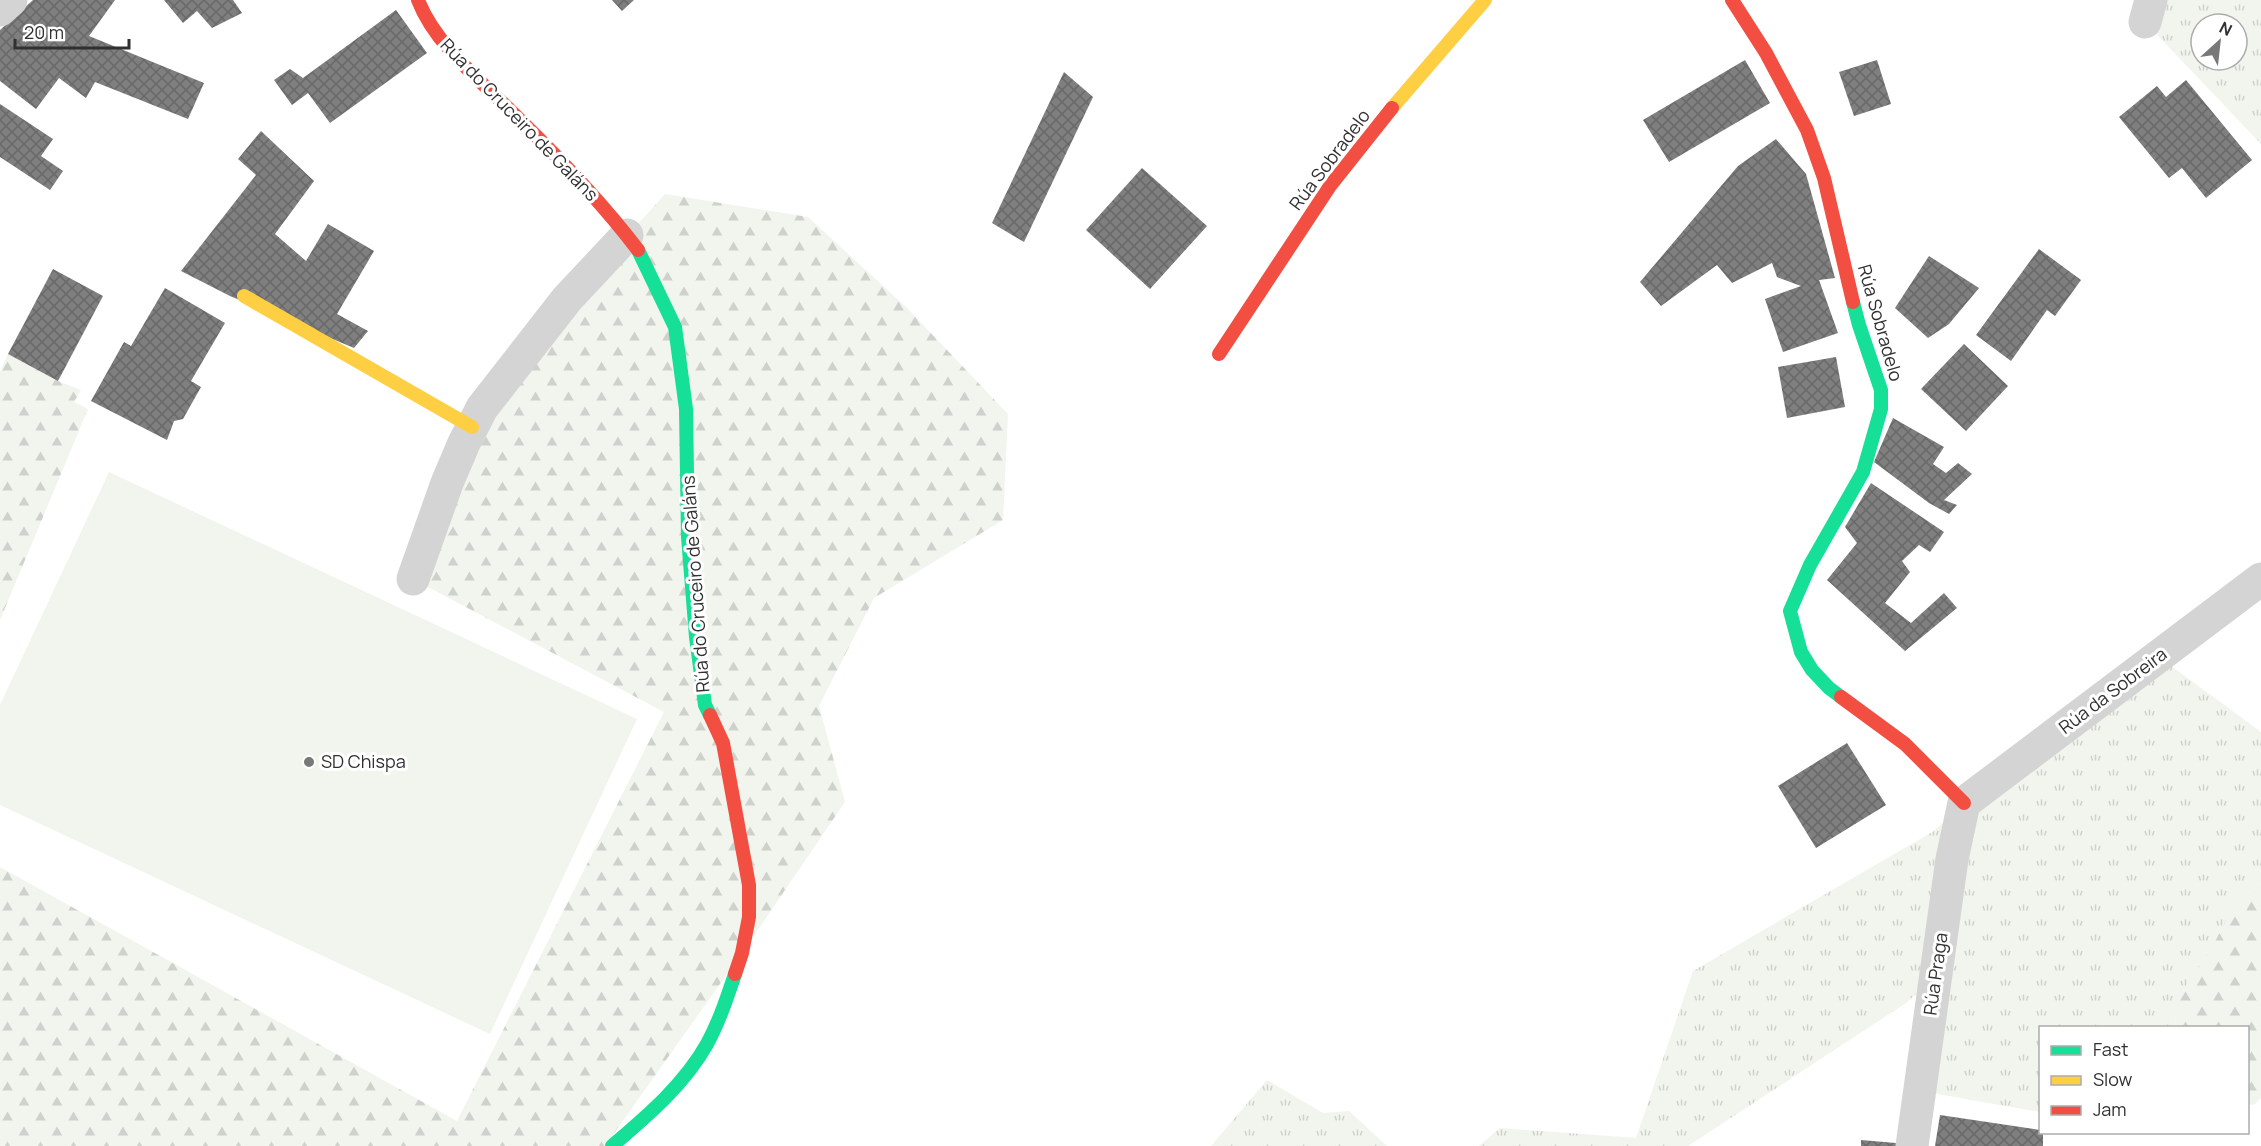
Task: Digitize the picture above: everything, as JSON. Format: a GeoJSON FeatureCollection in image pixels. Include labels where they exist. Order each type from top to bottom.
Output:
{"type":"FeatureCollection","features":[{"type":"Feature","properties":{"kind":"street"},"geometry":{"type":"LineString","coordinates":[[0,10],[11,0]]}},
{"type":"Feature","properties":{"kind":"street","name":"Rúa do Cruceiro de Galáns"},"geometry":{"type":"LineString","coordinates":[[418,0],[423,13],[443,43],[560,159],[627,235],[640,252],[675,327],[686,409],[688,537],[696,637],[705,705],[723,743],[733,789],[749,885],[749,917],[742,953],[727,999],[707,1044],[683,1079],[656,1108],[612,1146]]}},
{"type":"Feature","properties":{"kind":"street","name":"Rúa Sobradelo"},"geometry":{"type":"LineString","coordinates":[[1219,354],[1330,186],[1369,135],[1485,0]]}},
{"type":"Feature","properties":{"kind":"street","name":"Rúa Sobradelo"},"geometry":{"type":"LineString","coordinates":[[1732,0],[1766,54],[1807,130],[1824,178],[1859,325],[1881,390],[1881,409],[1863,472],[1810,565],[1791,611],[1801,652],[1812,670],[1829,688],[1905,744],[1964,803]]}},
{"type":"Feature","properties":{"kind":"street"},"geometry":{"type":"LineString","coordinates":[[412,579],[447,483],[482,408],[567,299],[627,235]]}},
{"type":"Feature","properties":{"kind":"street"},"geometry":{"type":"LineString","coordinates":[[244,296],[472,427]]}},
{"type":"Feature","properties":{"kind":"street","name":"Rúa da Sobreira"},"geometry":{"type":"LineString","coordinates":[[1964,803],[2261,579]]}},
{"type":"Feature","properties":{"kind":"street","name":"Rúa Praga"},"geometry":{"type":"LineString","coordinates":[[1912,1146],[1950,870],[1964,803]]}},
{"type":"Feature","properties":{"kind":"green space"},"geometry":{"type":"Polygon","coordinates":[[[2151,0],[2261,0],[2261,144],[2193,72],[2249,72],[2249,12],[2189,12],[2189,68],[2145,22],[2151,0]]]}},
{"type":"Feature","properties":{"kind":"green space"},"geometry":{"type":"Polygon","coordinates":[[[665,194],[808,217],[906,307],[1008,414],[1003,520],[874,598],[819,706],[845,802],[742,953],[605,1146],[0,1146],[0,867],[457,1121],[664,712],[413,579],[447,483],[638,224],[665,194]]]}},
{"type":"Feature","properties":{"kind":"green space"},"geometry":{"type":"Polygon","coordinates":[[[8,354],[58,381],[81,390],[74,402],[88,409],[0,620],[0,372],[8,354]]]}},
{"type":"Feature","properties":{"kind":"green space","name":"SD Chispa"},"geometry":{"type":"Polygon","coordinates":[[[109,472],[637,719],[490,1034],[0,805],[0,705],[109,472]]]}},
{"type":"Feature","properties":{"kind":"green space"},"geometry":{"type":"Polygon","coordinates":[[[2159,657],[2261,732],[2261,883],[2236,902],[2207,957],[2174,1004],[2176,1026],[2039,1026],[2039,1112],[1921,1091],[1935,978],[1906,1003],[1688,1146],[1479,1146],[1500,1128],[1636,1138],[1693,971],[1934,831],[1964,803],[2159,657]]]}},
{"type":"Feature","properties":{"kind":"green space"},"geometry":{"type":"Polygon","coordinates":[[[2261,883],[2261,1098],[2255,1104],[2249,1105],[2249,1026],[2176,1026],[2174,1004],[2212,947],[2236,902],[2261,883]]]}},
{"type":"Feature","properties":{"kind":"green space"},"geometry":{"type":"Polygon","coordinates":[[[1267,1080],[1323,1113],[1349,1111],[1387,1146],[1211,1146],[1267,1080]]]}},
{"type":"Feature","properties":{"kind":"building"},"geometry":{"type":"Polygon","coordinates":[[[33,0],[115,0],[89,36],[204,83],[188,119],[95,82],[86,98],[59,78],[36,109],[0,81],[0,30],[33,0]]]}},
{"type":"Feature","properties":{"kind":"building"},"geometry":{"type":"Polygon","coordinates":[[[164,0],[233,0],[242,13],[212,28],[197,11],[183,23],[164,0]]]}},
{"type":"Feature","properties":{"kind":"building"},"geometry":{"type":"Polygon","coordinates":[[[612,0],[634,0],[622,11],[612,0]]]}},
{"type":"Feature","properties":{"kind":"building"},"geometry":{"type":"Polygon","coordinates":[[[396,10],[427,53],[330,123],[308,93],[292,105],[274,80],[290,69],[303,78],[396,10]]]}},
{"type":"Feature","properties":{"kind":"building"},"geometry":{"type":"Polygon","coordinates":[[[1745,60],[1770,103],[1669,162],[1643,120],[1745,60]]]}},
{"type":"Feature","properties":{"kind":"building"},"geometry":{"type":"Polygon","coordinates":[[[1877,60],[1891,104],[1854,116],[1839,72],[1877,60]]]}},
{"type":"Feature","properties":{"kind":"building"},"geometry":{"type":"Polygon","coordinates":[[[1064,72],[1093,97],[1024,242],[992,223],[1064,72]]]}},
{"type":"Feature","properties":{"kind":"building"},"geometry":{"type":"Polygon","coordinates":[[[2186,80],[2252,160],[2206,198],[2182,168],[2169,178],[2119,117],[2157,86],[2166,97],[2186,80]]]}},
{"type":"Feature","properties":{"kind":"building"},"geometry":{"type":"Polygon","coordinates":[[[0,104],[53,139],[41,156],[63,171],[50,190],[0,157],[0,104]]]}},
{"type":"Feature","properties":{"kind":"building"},"geometry":{"type":"Polygon","coordinates":[[[261,131],[314,181],[275,234],[306,261],[328,224],[374,251],[337,314],[368,331],[354,348],[230,296],[181,271],[256,175],[238,159],[261,131]]]}},
{"type":"Feature","properties":{"kind":"building"},"geometry":{"type":"Polygon","coordinates":[[[1776,139],[1806,174],[1835,278],[1819,280],[1838,333],[1783,352],[1765,299],[1801,286],[1777,277],[1772,263],[1732,283],[1717,265],[1661,306],[1640,282],[1738,166],[1776,139]]]}},
{"type":"Feature","properties":{"kind":"building"},"geometry":{"type":"Polygon","coordinates":[[[1142,168],[1207,226],[1150,289],[1086,230],[1142,168]]]}},
{"type":"Feature","properties":{"kind":"building"},"geometry":{"type":"Polygon","coordinates":[[[2039,249],[2081,280],[2055,316],[2047,310],[2011,361],[1976,335],[2039,249]]]}},
{"type":"Feature","properties":{"kind":"building"},"geometry":{"type":"Polygon","coordinates":[[[1929,256],[1979,288],[1949,324],[1928,338],[1895,308],[1929,256]]]}},
{"type":"Feature","properties":{"kind":"building"},"geometry":{"type":"Polygon","coordinates":[[[53,269],[103,296],[58,381],[8,354],[53,269]]]}},
{"type":"Feature","properties":{"kind":"building"},"geometry":{"type":"Polygon","coordinates":[[[165,288],[225,323],[191,381],[201,387],[183,419],[174,421],[167,440],[91,401],[124,342],[131,346],[165,288]]]}},
{"type":"Feature","properties":{"kind":"building"},"geometry":{"type":"Polygon","coordinates":[[[1964,344],[2008,386],[1966,431],[1921,389],[1964,344]]]}},
{"type":"Feature","properties":{"kind":"building"},"geometry":{"type":"Polygon","coordinates":[[[1836,357],[1845,407],[1787,418],[1778,367],[1836,357]]]}},
{"type":"Feature","properties":{"kind":"building"},"geometry":{"type":"Polygon","coordinates":[[[1893,418],[1944,447],[1933,464],[1946,473],[1958,463],[1972,474],[1944,500],[1957,505],[1949,514],[1929,503],[1874,462],[1893,418]]]}},
{"type":"Feature","properties":{"kind":"building"},"geometry":{"type":"Polygon","coordinates":[[[1871,483],[1944,532],[1930,552],[1919,545],[1902,561],[1910,572],[1885,603],[1911,623],[1944,593],[1957,608],[1905,651],[1827,580],[1857,543],[1845,527],[1871,483]]]}},
{"type":"Feature","properties":{"kind":"building"},"geometry":{"type":"Polygon","coordinates":[[[1847,743],[1886,805],[1816,848],[1778,786],[1847,743]]]}},
{"type":"Feature","properties":{"kind":"building"},"geometry":{"type":"Polygon","coordinates":[[[1940,1115],[2039,1130],[2039,1134],[2043,1134],[2043,1146],[1935,1146],[1940,1115]]]}},
{"type":"Feature","properties":{"kind":"building"},"geometry":{"type":"Polygon","coordinates":[[[1861,1140],[1896,1143],[1896,1146],[1861,1146],[1861,1140]]]}},
{"type":"Feature","properties":{"kind":"traffic: fast"},"geometry":{"type":"LineString","coordinates":[[638,250],[675,327],[686,409],[688,537],[696,637],[705,705],[710,715]]}},
{"type":"Feature","properties":{"kind":"traffic: fast"},"geometry":{"type":"LineString","coordinates":[[1841,697],[1812,670],[1801,652],[1790,611],[1810,565],[1863,472],[1881,409],[1881,390],[1853,302]]}},
{"type":"Feature","properties":{"kind":"traffic: fast"},"geometry":{"type":"LineString","coordinates":[[612,1146],[664,1099],[698,1059],[715,1027],[735,974]]}},
{"type":"Feature","properties":{"kind":"traffic: slow"},"geometry":{"type":"LineString","coordinates":[[1392,108],[1485,0]]}},
{"type":"Feature","properties":{"kind":"traffic: slow"},"geometry":{"type":"LineString","coordinates":[[244,296],[472,427]]}},
{"type":"Feature","properties":{"kind":"traffic: jam"},"geometry":{"type":"LineString","coordinates":[[418,0],[437,34],[463,65],[567,167],[638,250]]}},
{"type":"Feature","properties":{"kind":"traffic: jam"},"geometry":{"type":"LineString","coordinates":[[1732,0],[1766,53],[1807,130],[1824,178],[1853,302]]}},
{"type":"Feature","properties":{"kind":"traffic: jam"},"geometry":{"type":"LineString","coordinates":[[1219,354],[1330,186],[1392,108]]}},
{"type":"Feature","properties":{"kind":"traffic: jam"},"geometry":{"type":"LineString","coordinates":[[1841,697],[1905,744],[1964,803]]}},
{"type":"Feature","properties":{"kind":"traffic: jam"},"geometry":{"type":"LineString","coordinates":[[710,715],[723,743],[749,885],[749,917],[735,974]]}},
{"type":"Feature","properties":{"kind":"place","name":"SD Chispa"},"geometry":{"type":"Point","coordinates":[309,762]}}]}
